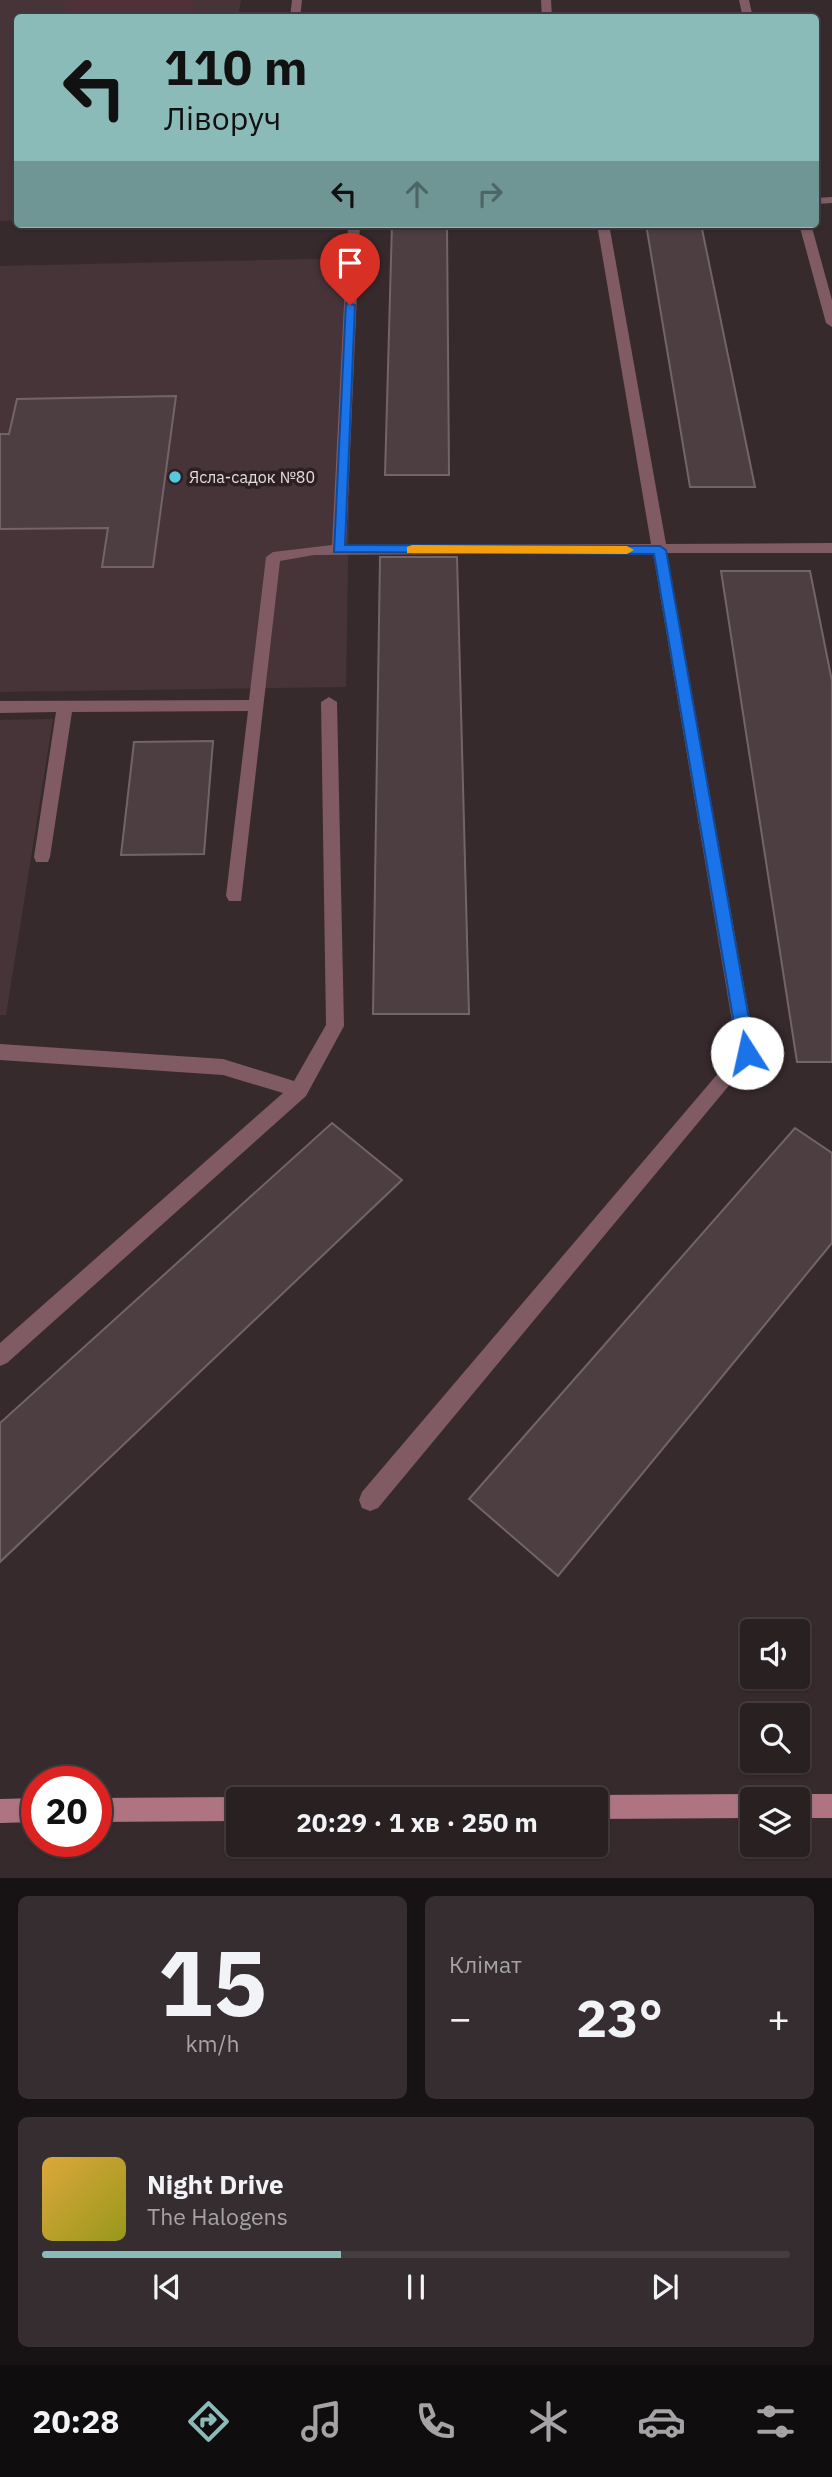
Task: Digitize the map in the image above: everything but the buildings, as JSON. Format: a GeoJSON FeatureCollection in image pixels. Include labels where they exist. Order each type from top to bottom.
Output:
{"type":"FeatureCollection","features":[{"type":"Feature","properties":{"kind":"street"},"geometry":{"type":"LineString","coordinates":[[339,550],[354,228]]}},
{"type":"Feature","properties":{"kind":"street"},"geometry":{"type":"LineString","coordinates":[[370,1500],[747,1053],[604,228]]}},
{"type":"Feature","properties":{"kind":"street"},"geometry":{"type":"LineString","coordinates":[[806,228],[832,323]]}},
{"type":"Feature","properties":{"kind":"street"},"geometry":{"type":"LineString","coordinates":[[235,896],[273,558],[314,550],[832,548]]}},
{"type":"Feature","properties":{"kind":"street"},"geometry":{"type":"LineString","coordinates":[[0,1356],[299,1090],[335,1026],[329,702]]}},
{"type":"Feature","properties":{"kind":"street"},"geometry":{"type":"LineString","coordinates":[[0,707],[257,705]]}},
{"type":"Feature","properties":{"kind":"street"},"geometry":{"type":"LineString","coordinates":[[42,857],[65,706]]}},
{"type":"Feature","properties":{"kind":"street"},"geometry":{"type":"LineString","coordinates":[[0,1052],[223,1067],[299,1090]]}},
{"type":"Feature","properties":{"kind":"street"},"geometry":{"type":"LineString","coordinates":[[608,1807],[740,1806]]}},
{"type":"Feature","properties":{"kind":"street"},"geometry":{"type":"LineString","coordinates":[[810,1806],[832,1806]]}},
{"type":"Feature","properties":{"kind":"street"},"geometry":{"type":"LineString","coordinates":[[112,1810],[226,1809]]}},
{"type":"Feature","properties":{"kind":"street"},"geometry":{"type":"LineString","coordinates":[[0,1811],[21,1810]]}},
{"type":"Feature","properties":{"kind":"shaded area"},"geometry":{"type":"Polygon","coordinates":[[[0,0],[241,0],[239,14],[14,14],[14,220],[0,221],[0,0]]]}},
{"type":"Feature","properties":{"kind":"shaded area"},"geometry":{"type":"Polygon","coordinates":[[[66,0],[194,0],[193,14],[64,14],[66,0]]]}},
{"type":"Feature","properties":{"kind":"shaded area","name":"Ясла-садок №80"},"geometry":{"type":"Polygon","coordinates":[[[353,258],[346,687],[0,692],[0,266],[353,258]]]}},
{"type":"Feature","properties":{"kind":"shaded area"},"geometry":{"type":"Polygon","coordinates":[[[53,719],[6,1015],[0,1015],[0,720],[53,719]]]}},
{"type":"Feature","properties":{"kind":"slow traffic"},"geometry":{"type":"LineString","coordinates":[[412,550],[627,550]]}},
{"type":"Feature","properties":{"kind":"place","name":"Ясла-садок №80"},"geometry":{"type":"Point","coordinates":[175,477]}},
{"type":"Feature","properties":{"kind":"route"},"geometry":{"type":"LineString","coordinates":[[350,305],[339,550],[660,550],[747,1053]]}}]}
